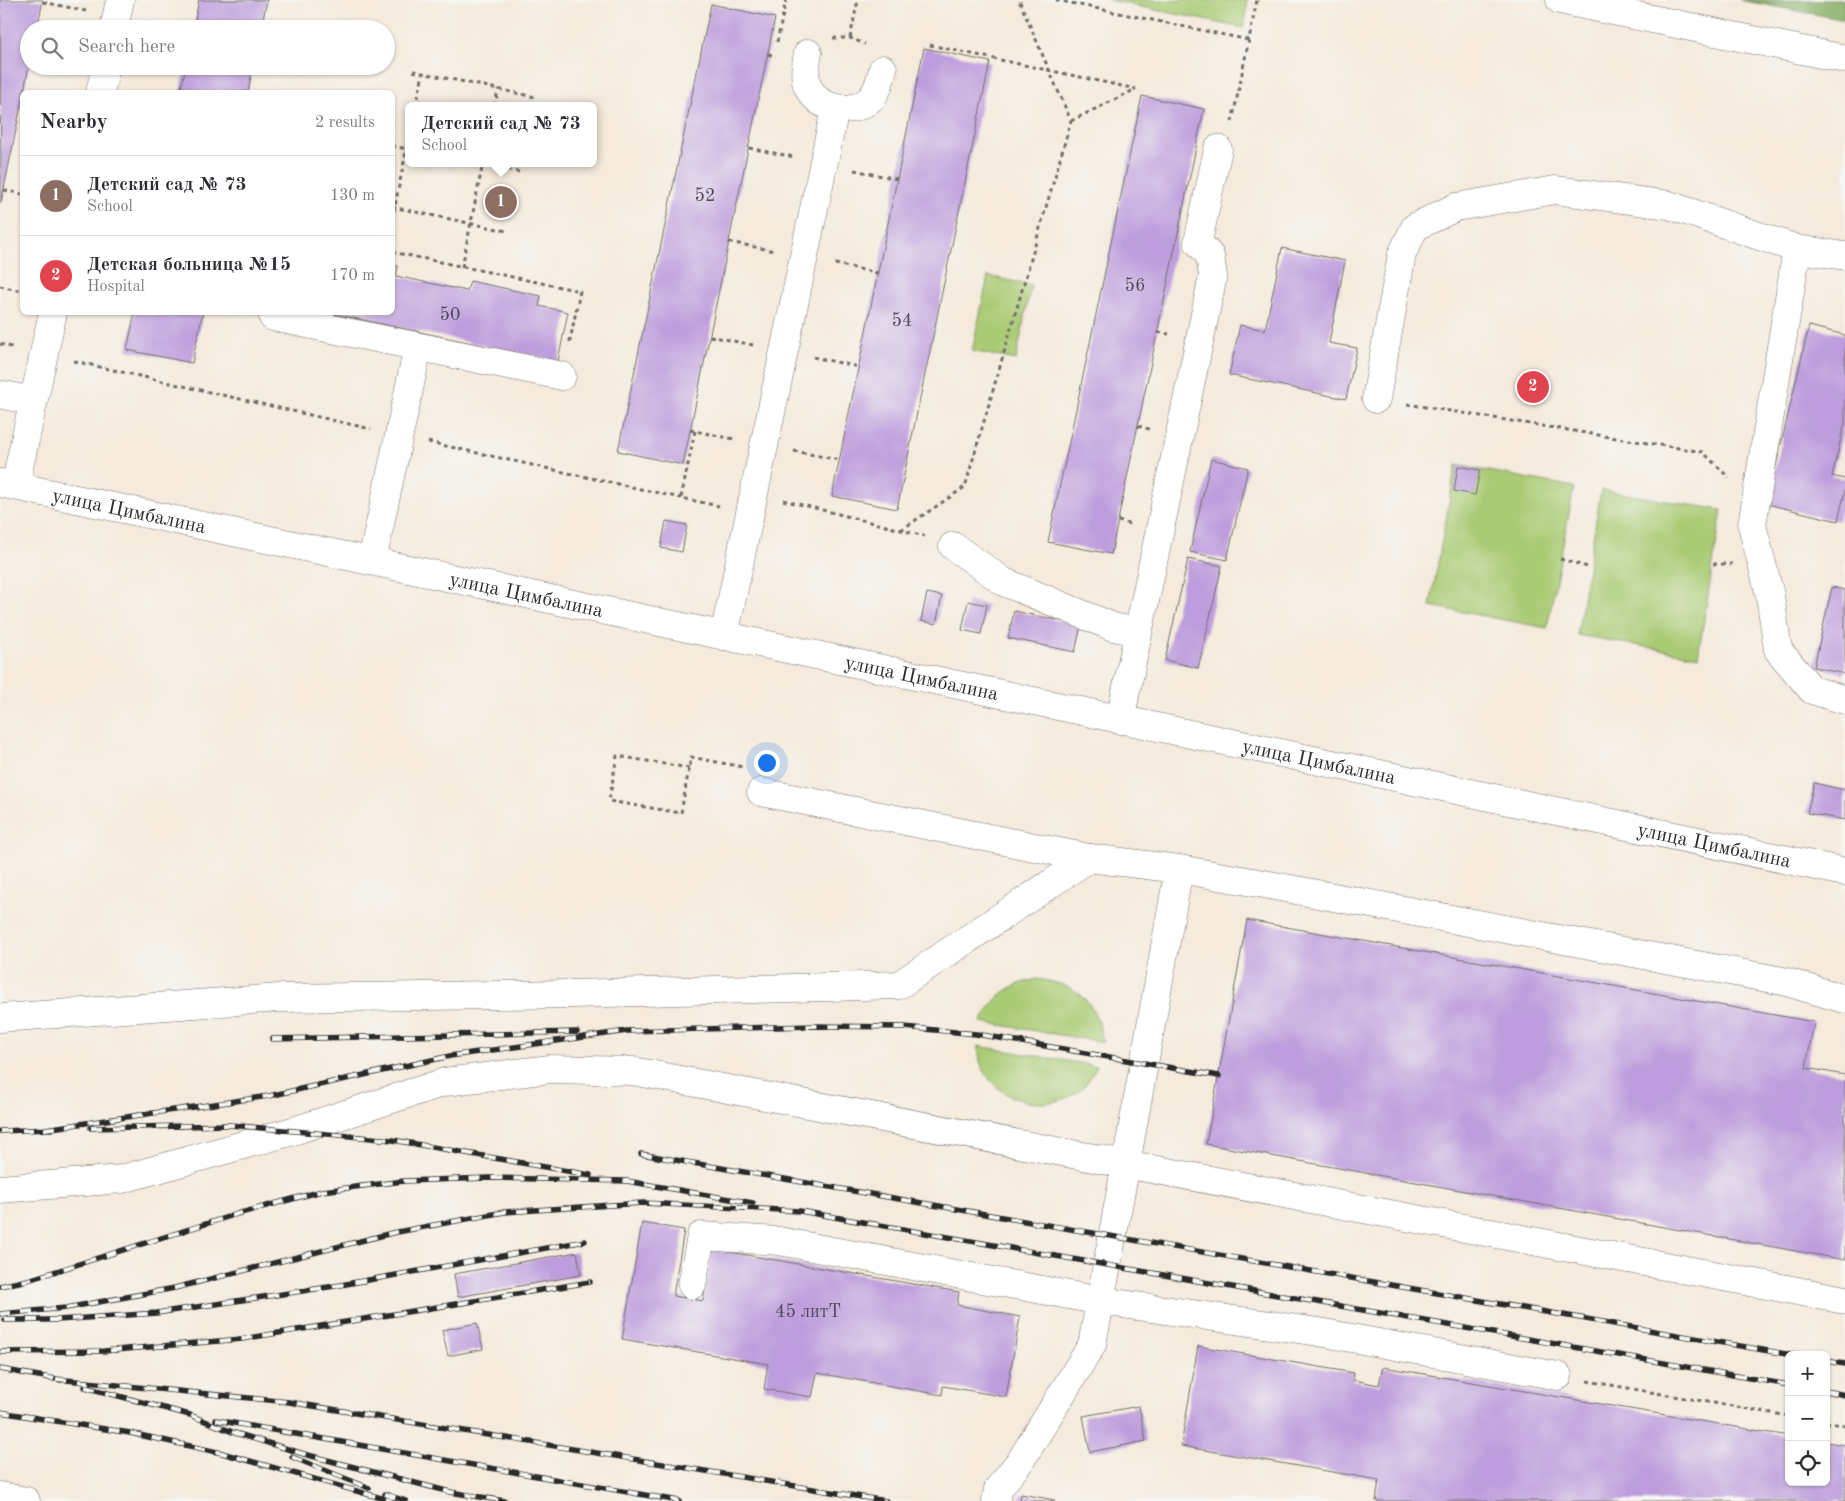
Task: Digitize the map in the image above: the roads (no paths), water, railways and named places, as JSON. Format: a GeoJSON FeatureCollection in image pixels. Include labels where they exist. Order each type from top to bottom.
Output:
{"type":"FeatureCollection","features":[{"type":"Feature","properties":{"kind":"street"},"geometry":{"type":"LineString","coordinates":[[116,20],[120,0]]}},
{"type":"Feature","properties":{"kind":"street"},"geometry":{"type":"LineString","coordinates":[[1560,0],[1845,58]]}},
{"type":"Feature","properties":{"kind":"street"},"geometry":{"type":"LineString","coordinates":[[808,53],[804,70],[808,88],[819,101],[835,109],[853,108],[869,100],[879,86],[883,69]]}},
{"type":"Feature","properties":{"kind":"street"},"geometry":{"type":"LineString","coordinates":[[100,90],[104,75]]}},
{"type":"Feature","properties":{"kind":"street"},"geometry":{"type":"LineString","coordinates":[[724,636],[835,109]]}},
{"type":"Feature","properties":{"kind":"street"},"geometry":{"type":"LineString","coordinates":[[1120,720],[1213,276],[1210,256],[1198,242],[1218,149]]}},
{"type":"Feature","properties":{"kind":"street"},"geometry":{"type":"LineString","coordinates":[[1376,398],[1402,254],[1415,227],[1456,207],[1555,190],[1669,205],[1797,249],[1845,256]]}},
{"type":"Feature","properties":{"kind":"street"},"geometry":{"type":"LineString","coordinates":[[1797,249],[1752,525],[1770,595],[1778,650],[1812,690],[1845,700]]}},
{"type":"Feature","properties":{"kind":"street"},"geometry":{"type":"LineString","coordinates":[[8,484],[34,401],[52,315]]}},
{"type":"Feature","properties":{"kind":"street"},"geometry":{"type":"LineString","coordinates":[[273,317],[562,376]]}},
{"type":"Feature","properties":{"kind":"street"},"geometry":{"type":"LineString","coordinates":[[372,561],[418,347]]}},
{"type":"Feature","properties":{"kind":"street"},"geometry":{"type":"LineString","coordinates":[[4,395],[34,401]]}},
{"type":"Feature","properties":{"kind":"street","name":"улица Цимбалина"},"geometry":{"type":"LineString","coordinates":[[8,484],[1845,872]]}},
{"type":"Feature","properties":{"kind":"street"},"geometry":{"type":"LineString","coordinates":[[953,546],[1004,582],[1113,627],[1138,632]]}},
{"type":"Feature","properties":{"kind":"street"},"geometry":{"type":"LineString","coordinates":[[761,792],[1089,858],[1179,870],[1784,981],[1845,999]]}},
{"type":"Feature","properties":{"kind":"street"},"geometry":{"type":"LineString","coordinates":[[0,1018],[278,998],[571,994],[899,985],[1089,858]]}},
{"type":"Feature","properties":{"kind":"street"},"geometry":{"type":"LineString","coordinates":[[996,1501],[998,1489],[1021,1460],[1092,1345],[1179,870]]}},
{"type":"Feature","properties":{"kind":"street"},"geometry":{"type":"LineString","coordinates":[[0,1189],[122,1179],[293,1131],[445,1082],[550,1070],[633,1071],[1845,1300]]}},
{"type":"Feature","properties":{"kind":"street"},"geometry":{"type":"LineString","coordinates":[[692,1285],[701,1236],[779,1241],[1101,1301],[1319,1332],[1558,1376]]}},
{"type":"Feature","properties":{"kind":"street"},"geometry":{"type":"LineString","coordinates":[[0,1496],[26,1501]]}},
{"type":"Feature","properties":{"kind":"railway"},"geometry":{"type":"LineString","coordinates":[[45,1129],[269,1096],[450,1056],[627,1031],[814,1026],[904,1027],[976,1034],[1219,1076]]}},
{"type":"Feature","properties":{"kind":"railway"},"geometry":{"type":"LineString","coordinates":[[272,1039],[577,1032]]}},
{"type":"Feature","properties":{"kind":"railway"},"geometry":{"type":"LineString","coordinates":[[91,1128],[230,1125],[393,1140],[590,1175]]}},
{"type":"Feature","properties":{"kind":"railway"},"geometry":{"type":"LineString","coordinates":[[0,1131],[51,1129]]}},
{"type":"Feature","properties":{"kind":"railway"},"geometry":{"type":"LineString","coordinates":[[641,1154],[1785,1354]]}},
{"type":"Feature","properties":{"kind":"railway"},"geometry":{"type":"LineString","coordinates":[[0,1286],[28,1280],[237,1214],[322,1191],[404,1181],[489,1178],[627,1181],[753,1203]]}},
{"type":"Feature","properties":{"kind":"railway"},"geometry":{"type":"LineString","coordinates":[[0,1314],[66,1308],[175,1288],[392,1233],[504,1212],[643,1203],[800,1211],[1785,1384]]}},
{"type":"Feature","properties":{"kind":"railway"},"geometry":{"type":"LineString","coordinates":[[5,1320],[58,1320],[157,1313],[335,1286],[585,1241]]}},
{"type":"Feature","properties":{"kind":"railway"},"geometry":{"type":"LineString","coordinates":[[0,1352],[104,1351],[242,1339],[590,1282]]}},
{"type":"Feature","properties":{"kind":"railway"},"geometry":{"type":"LineString","coordinates":[[1830,1362],[1845,1364]]}},
{"type":"Feature","properties":{"kind":"railway"},"geometry":{"type":"LineString","coordinates":[[0,1369],[61,1380]]}},
{"type":"Feature","properties":{"kind":"railway"},"geometry":{"type":"LineString","coordinates":[[56,1379],[289,1402],[886,1501]]}},
{"type":"Feature","properties":{"kind":"railway"},"geometry":{"type":"LineString","coordinates":[[85,1387],[190,1415],[235,1433],[304,1454],[450,1492],[505,1501]]}},
{"type":"Feature","properties":{"kind":"railway"},"geometry":{"type":"LineString","coordinates":[[1830,1392],[1845,1395]]}},
{"type":"Feature","properties":{"kind":"railway"},"geometry":{"type":"LineString","coordinates":[[0,1412],[130,1433],[222,1453],[392,1501]]}},
{"type":"Feature","properties":{"kind":"railway"},"geometry":{"type":"LineString","coordinates":[[216,1420],[679,1501]]}},
{"type":"Feature","properties":{"kind":"railway"},"geometry":{"type":"LineString","coordinates":[[292,1457],[369,1488]]}},
{"type":"Feature","properties":{"kind":"railway"},"geometry":{"type":"LineString","coordinates":[[385,1494],[406,1501]]}},
{"type":"Feature","properties":{"kind":"place","name":"Детский сад № 73"},"geometry":{"type":"Point","coordinates":[501,202]}},
{"type":"Feature","properties":{"kind":"place","name":"Детская больница №15"},"geometry":{"type":"Point","coordinates":[1533,387]}}]}
